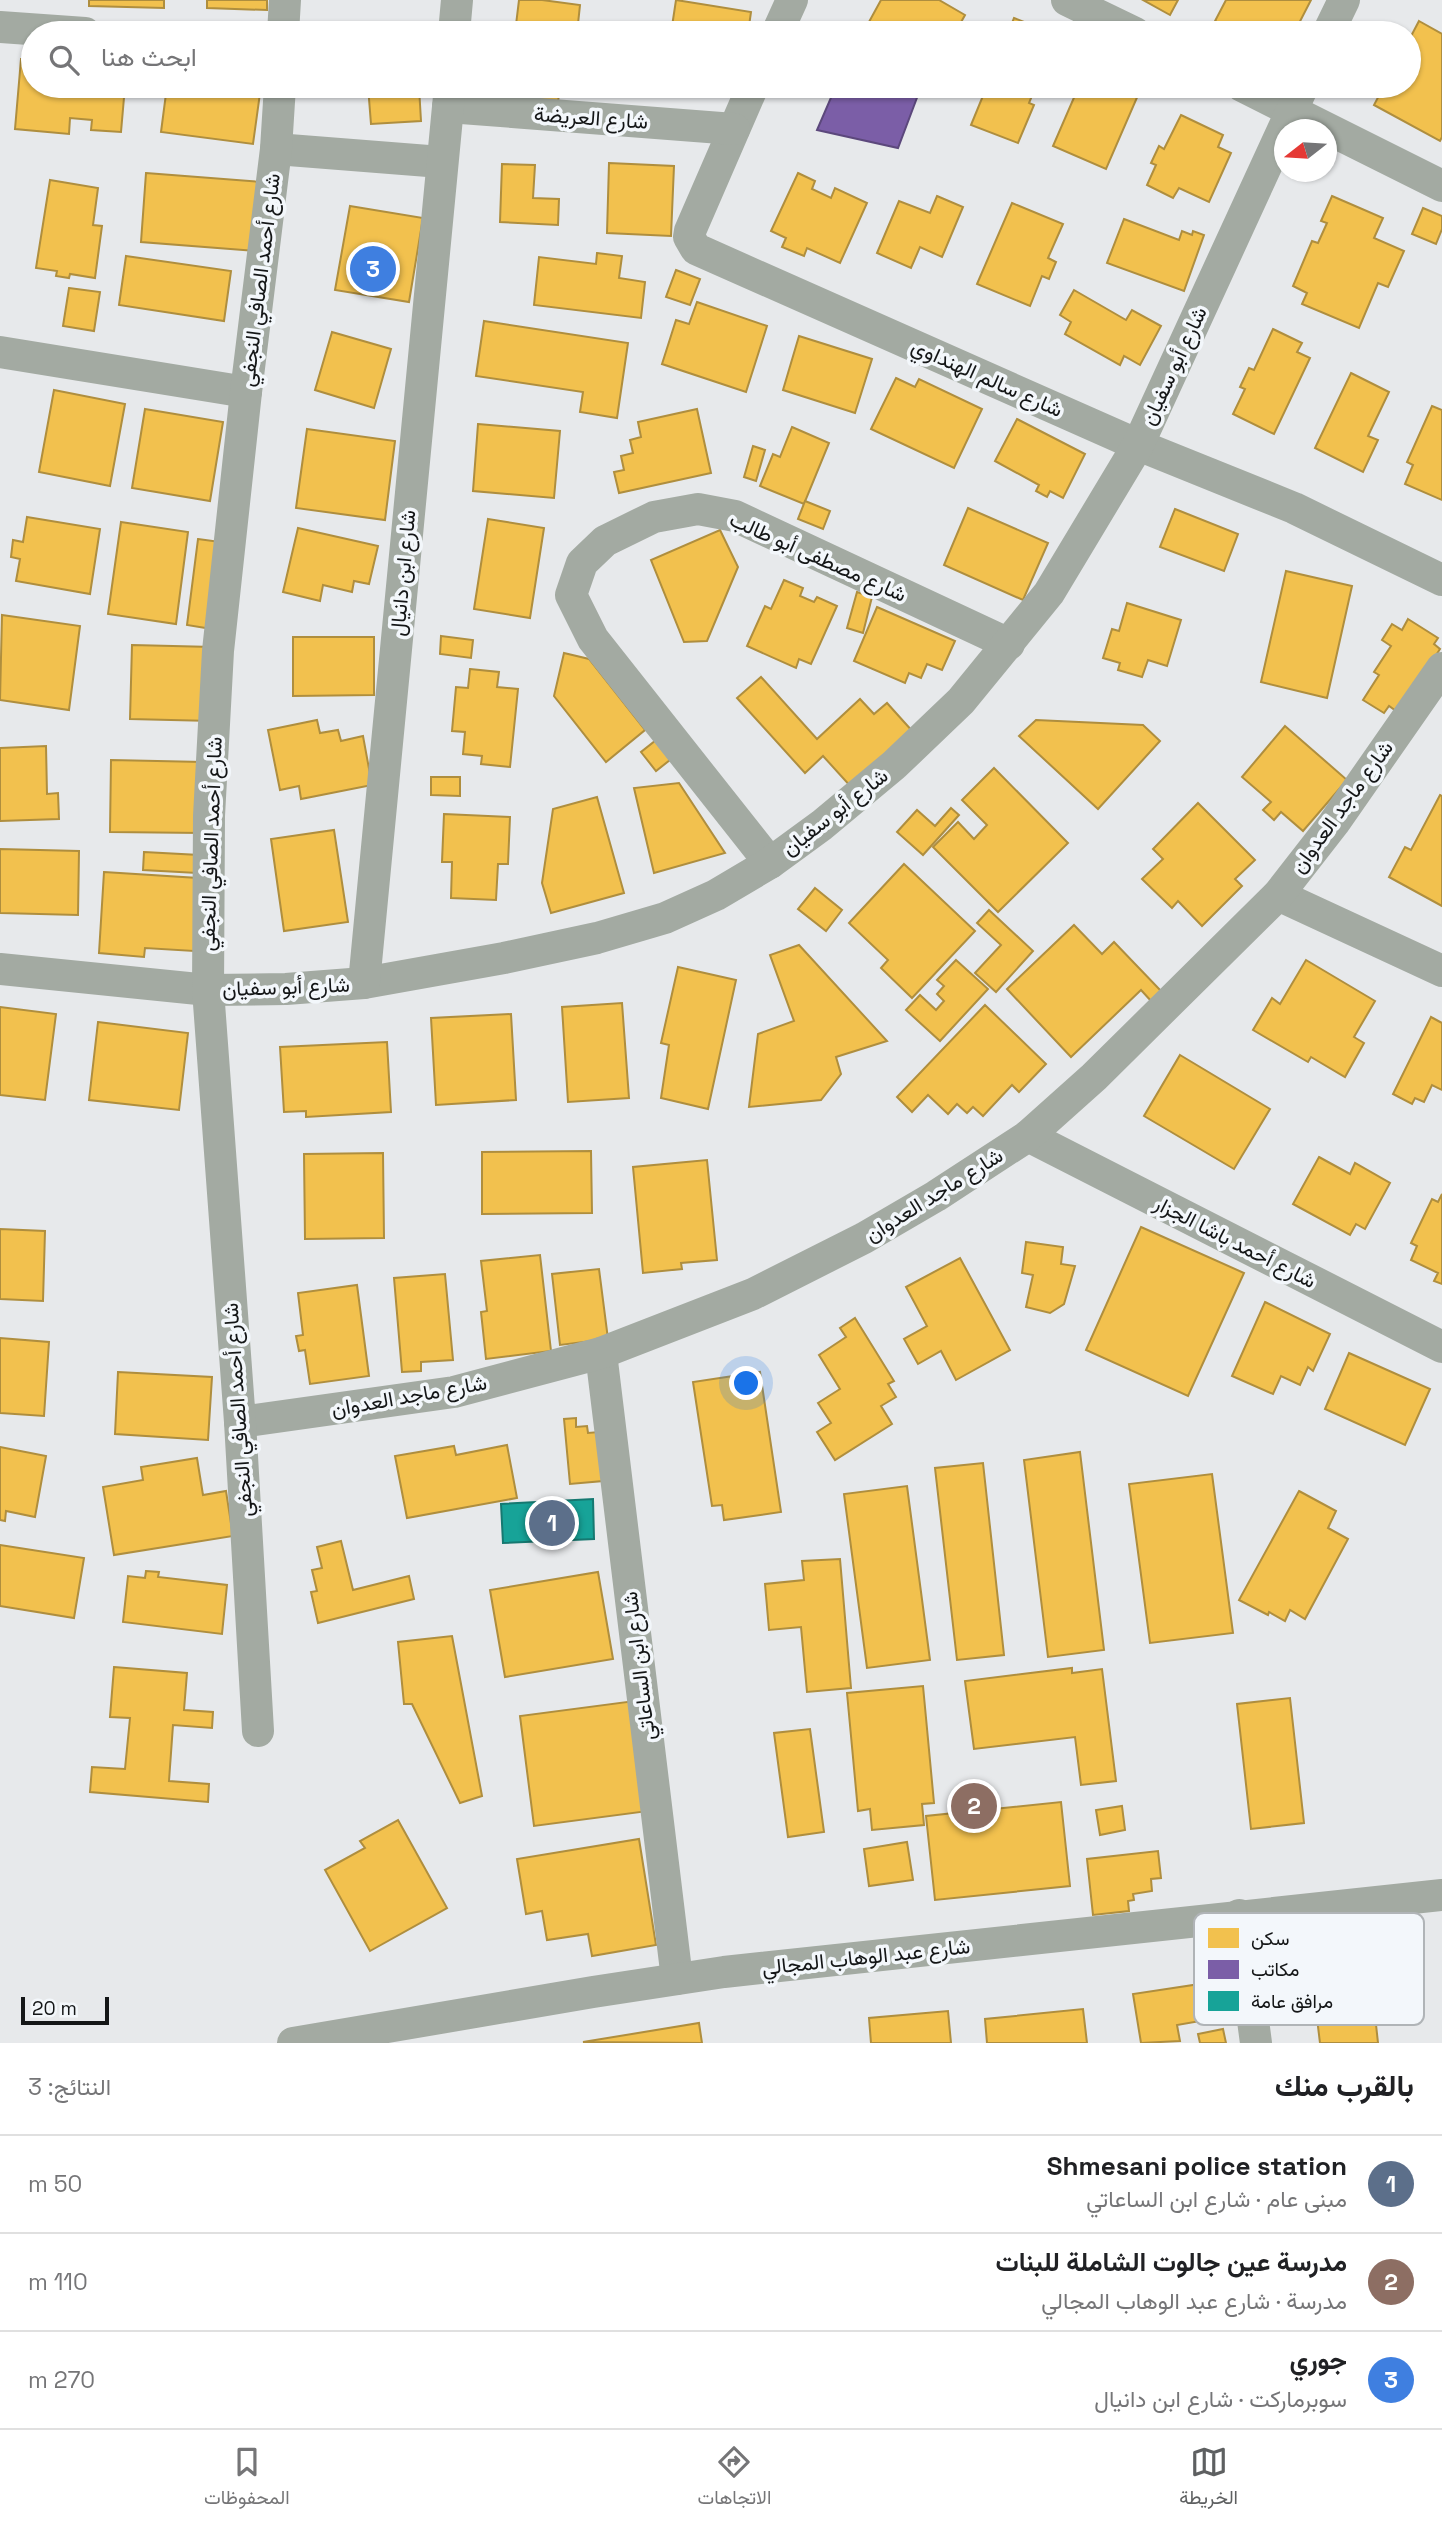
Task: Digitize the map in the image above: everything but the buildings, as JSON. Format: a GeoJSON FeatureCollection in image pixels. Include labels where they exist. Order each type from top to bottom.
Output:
{"type":"FeatureCollection","features":[{"type":"Feature","properties":{"kind":"street"},"geometry":{"type":"LineString","coordinates":[[284,21],[285,0]]}},
{"type":"Feature","properties":{"kind":"street"},"geometry":{"type":"LineString","coordinates":[[455,21],[457,0]]}},
{"type":"Feature","properties":{"kind":"street"},"geometry":{"type":"LineString","coordinates":[[782,21],[792,0]]}},
{"type":"Feature","properties":{"kind":"street"},"geometry":{"type":"LineString","coordinates":[[1067,0],[1110,21]]}},
{"type":"Feature","properties":{"kind":"street"},"geometry":{"type":"LineString","coordinates":[[1334,21],[1344,0]]}},
{"type":"Feature","properties":{"kind":"street"},"geometry":{"type":"LineString","coordinates":[[0,27],[21,28]]}},
{"type":"Feature","properties":{"kind":"street","name":"شارع أحمد الصافي النجفي"},"geometry":{"type":"LineString","coordinates":[[258,1731],[240,1422],[208,990],[209,816],[217,665],[246,392],[276,149],[279,98]]}},
{"type":"Feature","properties":{"kind":"street","name":"شارع ابن دانيال"},"geometry":{"type":"LineString","coordinates":[[363,983],[440,162],[449,98]]}},
{"type":"Feature","properties":{"kind":"street","name":"شارع العريضة"},"geometry":{"type":"LineString","coordinates":[[466,98],[734,130]]}},
{"type":"Feature","properties":{"kind":"street","name":"شارع سالم الهنداوي"},"geometry":{"type":"LineString","coordinates":[[748,98],[690,231],[691,243],[695,249],[1138,445],[1294,508],[1442,580]]}},
{"type":"Feature","properties":{"kind":"street"},"geometry":{"type":"LineString","coordinates":[[1298,98],[1442,186]]}},
{"type":"Feature","properties":{"kind":"street","name":"شارع أبو سفيان"},"geometry":{"type":"LineString","coordinates":[[0,969],[208,990],[286,989],[363,983],[504,958],[597,938],[666,918],[716,895],[770,863],[822,825],[894,765],[961,701],[1049,593],[1138,445],[1298,98]]}},
{"type":"Feature","properties":{"kind":"street"},"geometry":{"type":"LineString","coordinates":[[276,149],[440,162]]}},
{"type":"Feature","properties":{"kind":"street"},"geometry":{"type":"LineString","coordinates":[[0,352],[246,392]]}},
{"type":"Feature","properties":{"kind":"street","name":"شارع مصطفى أبو طالب"},"geometry":{"type":"LineString","coordinates":[[770,863],[593,639],[571,595],[582,564],[605,541],[654,517],[698,509],[735,516],[1009,644]]}},
{"type":"Feature","properties":{"kind":"street","name":"شارع ماجد العدوان"},"geometry":{"type":"LineString","coordinates":[[240,1422],[454,1392],[601,1353],[753,1293],[864,1238],[936,1196],[1028,1136],[1094,1077],[1278,895],[1334,823],[1442,668]]}},
{"type":"Feature","properties":{"kind":"street"},"geometry":{"type":"LineString","coordinates":[[1278,895],[1442,971]]}},
{"type":"Feature","properties":{"kind":"street","name":"شارع أحمد باشا الجزار"},"geometry":{"type":"LineString","coordinates":[[1028,1136],[1442,1348]]}},
{"type":"Feature","properties":{"kind":"street","name":"شارع ابن الساعاتي"},"geometry":{"type":"LineString","coordinates":[[601,1353],[677,1979]]}},
{"type":"Feature","properties":{"kind":"street","name":"شارع عبد الوهاب المجالي"},"geometry":{"type":"LineString","coordinates":[[1268,1913],[1442,1895]]}},
{"type":"Feature","properties":{"kind":"street","name":"شارع عبد الوهاب المجالي"},"geometry":{"type":"LineString","coordinates":[[293,2043],[677,1979],[1194,1921]]}},
{"type":"Feature","properties":{"kind":"street"},"geometry":{"type":"LineString","coordinates":[[1254,2025],[1256,2043]]}},
{"type":"Feature","properties":{"kind":"place","name":"جوري"},"geometry":{"type":"Point","coordinates":[373,269]}},
{"type":"Feature","properties":{"kind":"place","name":"Shmesani police station"},"geometry":{"type":"Point","coordinates":[552,1523]}},
{"type":"Feature","properties":{"kind":"place","name":"مدرسة عين جالوت الشاملة للبنات"},"geometry":{"type":"Point","coordinates":[974,1806]}}]}
